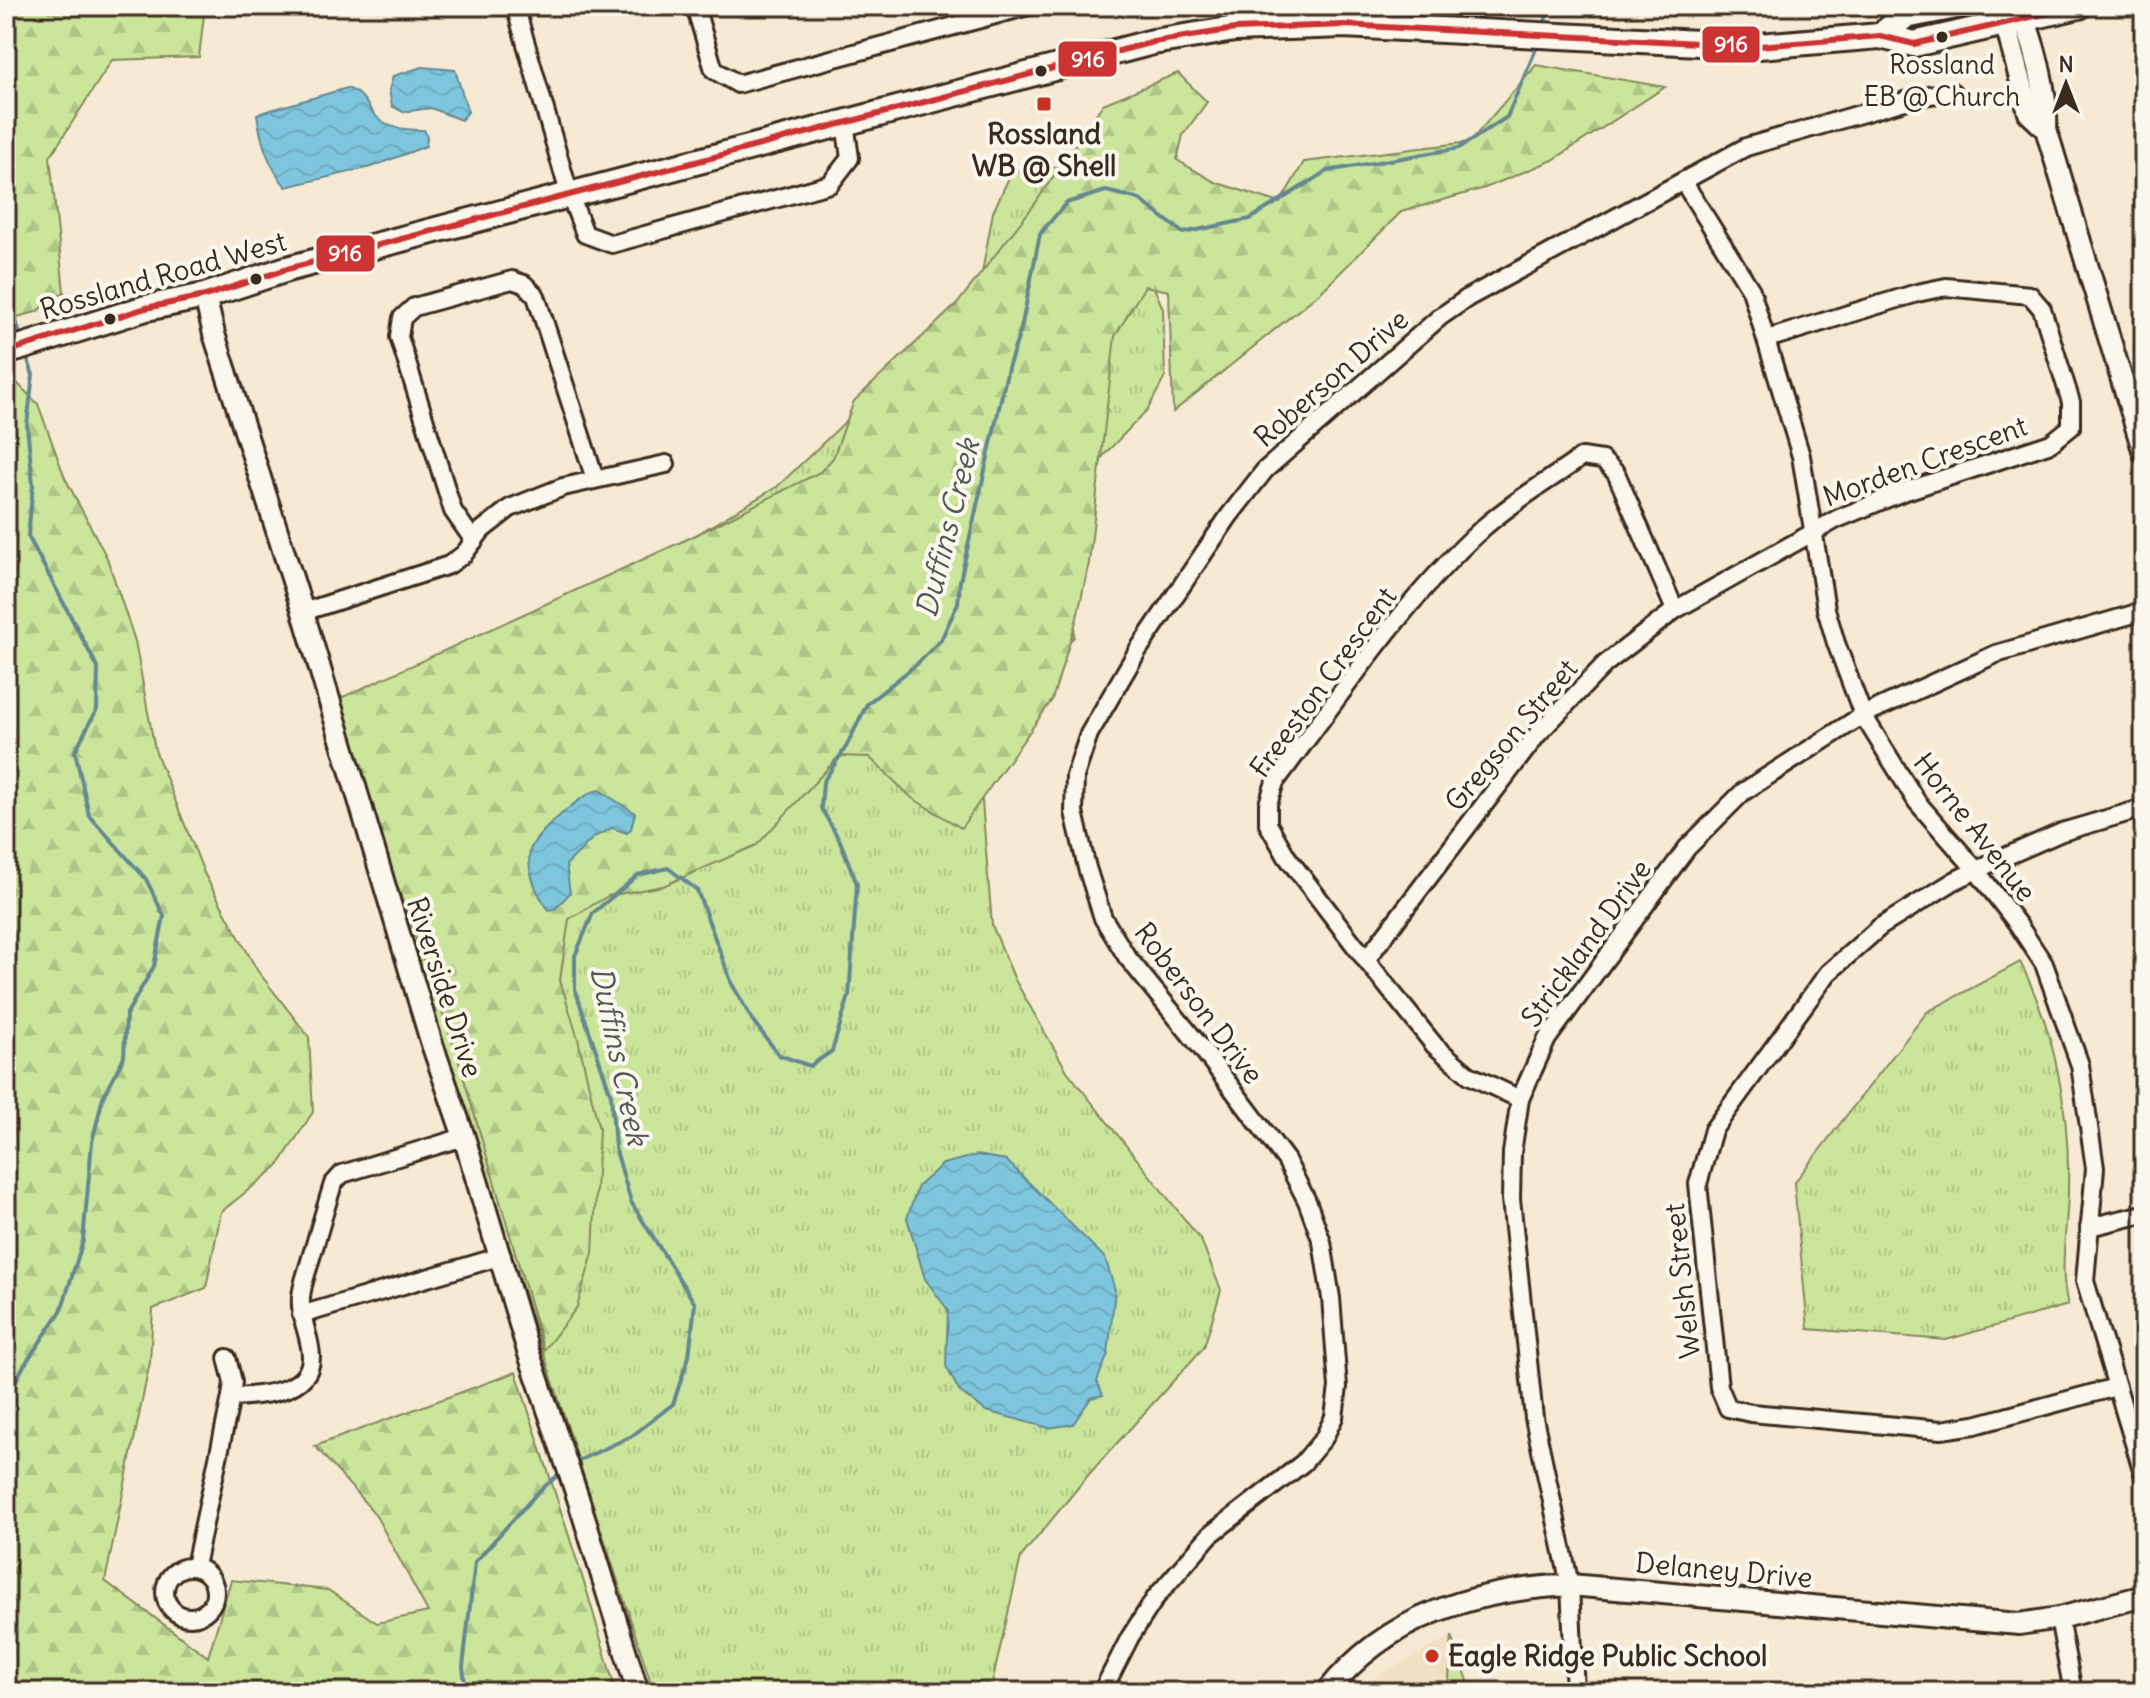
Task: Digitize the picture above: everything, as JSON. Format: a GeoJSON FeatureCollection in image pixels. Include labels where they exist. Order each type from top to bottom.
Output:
{"type":"FeatureCollection","features":[{"type":"Feature","properties":{"kind":"main road","name":"Rossland Road West"},"geometry":{"type":"LineString","coordinates":[[1880,36],[1905,16],[1956,6]]}},
{"type":"Feature","properties":{"kind":"main road","name":"Rossland Road West"},"geometry":{"type":"LineString","coordinates":[[6,352],[146,308],[205,296],[287,269],[1153,42],[1235,29],[1344,25],[1759,46],[1880,36],[1914,44],[2018,12],[2079,6]]}},
{"type":"Feature","properties":{"kind":"street"},"geometry":{"type":"LineString","coordinates":[[515,6],[569,193],[585,234],[612,244],[830,184],[850,158],[845,123]]}},
{"type":"Feature","properties":{"kind":"street"},"geometry":{"type":"LineString","coordinates":[[695,6],[714,70],[738,84],[1029,6]]}},
{"type":"Feature","properties":{"kind":"street"},"geometry":{"type":"LineString","coordinates":[[2018,12],[2047,108],[2046,129],[2144,453]]}},
{"type":"Feature","properties":{"kind":"street","name":"Roberson Drive"},"geometry":{"type":"LineString","coordinates":[[1102,1692],[1130,1637],[1156,1597],[1201,1545],[1303,1463],[1324,1438],[1334,1417],[1338,1387],[1325,1256],[1307,1201],[1286,1160],[1203,1050],[1127,957],[1103,918],[1074,812],[1075,776],[1089,734],[1175,593],[1265,470],[1440,317],[1746,147],[1922,96],[1952,92]]}},
{"type":"Feature","properties":{"kind":"street","name":"Horne Avenue"},"geometry":{"type":"LineString","coordinates":[[1683,181],[1751,290],[1801,456],[1826,609],[1863,715],[1917,802],[1976,870],[2044,964],[2080,1065],[2095,1168],[2085,1281],[2144,1476]]}},
{"type":"Feature","properties":{"kind":"street"},"geometry":{"type":"LineString","coordinates":[[474,541],[453,511],[399,337],[402,318],[414,307],[512,280],[530,288],[536,296],[595,479]]}},
{"type":"Feature","properties":{"kind":"street","name":"Morden Crescent"},"geometry":{"type":"LineString","coordinates":[[1767,339],[1946,287],[2030,295],[2042,309],[2071,402],[2071,427],[2051,443],[1900,493],[1813,531]]}},
{"type":"Feature","properties":{"kind":"street","name":"Riverside Drive"},"geometry":{"type":"LineString","coordinates":[[205,296],[214,334],[303,612],[431,1041],[502,1256],[528,1351],[552,1417],[638,1692]]}},
{"type":"Feature","properties":{"kind":"street","name":"Freeston Crescent"},"geometry":{"type":"LineString","coordinates":[[1520,1099],[1469,1075],[1435,1046],[1287,857],[1268,824],[1268,804],[1275,782],[1422,592],[1485,527],[1582,457],[1602,460],[1616,473],[1675,610]]}},
{"type":"Feature","properties":{"kind":"street"},"geometry":{"type":"LineString","coordinates":[[303,612],[449,565],[464,554],[482,530],[510,508],[538,496],[595,479],[666,464]]}},
{"type":"Feature","properties":{"kind":"street","name":"Gregson Street"},"geometry":{"type":"LineString","coordinates":[[1366,960],[1537,735],[1605,664],[1675,610],[1813,531]]}},
{"type":"Feature","properties":{"kind":"street","name":"Strickland Drive"},"geometry":{"type":"LineString","coordinates":[[1575,1692],[1570,1585],[1534,1418],[1511,1199],[1512,1153],[1520,1099],[1547,1039],[1687,848],[1743,792],[1863,715],[1996,654],[2144,611]]}},
{"type":"Feature","properties":{"kind":"street"},"geometry":{"type":"LineString","coordinates":[[1976,870],[2062,832],[2144,808]]}},
{"type":"Feature","properties":{"kind":"street","name":"Welsh Street"},"geometry":{"type":"LineString","coordinates":[[1976,870],[1880,927],[1828,973],[1713,1130],[1698,1184],[1719,1387],[1728,1408],[1751,1413],[1941,1430],[1975,1425],[2116,1387]]}},
{"type":"Feature","properties":{"kind":"street"},"geometry":{"type":"LineString","coordinates":[[231,1397],[262,1396],[303,1379],[308,1372],[311,1357],[301,1315],[301,1294],[333,1184],[342,1174],[464,1137]]}},
{"type":"Feature","properties":{"kind":"street"},"geometry":{"type":"LineString","coordinates":[[2089,1227],[2144,1214]]}},
{"type":"Feature","properties":{"kind":"street"},"geometry":{"type":"LineString","coordinates":[[301,1315],[502,1256]]}},
{"type":"Feature","properties":{"kind":"street"},"geometry":{"type":"LineString","coordinates":[[195,1566],[231,1397],[233,1382],[227,1358]]}},
{"type":"Feature","properties":{"kind":"street","name":"Delaney Drive"},"geometry":{"type":"LineString","coordinates":[[1327,1692],[1345,1669],[1383,1640],[1437,1609],[1483,1595],[1570,1585],[2019,1624],[2059,1618],[2144,1596]]}},
{"type":"Feature","properties":{"kind":"street"},"geometry":{"type":"LineString","coordinates":[[2059,1618],[2073,1692]]}},
{"type":"Feature","properties":{"kind":"shaded area","name":"Eagle Ridge Public School"},"geometry":{"type":"Polygon","coordinates":[[[1452,1636],[1448,1692],[1364,1692],[1377,1676],[1452,1636]]]}},
{"type":"Feature","properties":{"kind":"green space"},"geometry":{"type":"Polygon","coordinates":[[[6,6],[205,6],[199,57],[112,60],[50,157],[64,292],[36,312],[6,320],[6,6]]]}},
{"type":"Feature","properties":{"kind":"green space"},"geometry":{"type":"Polygon","coordinates":[[[1536,65],[1665,87],[1553,160],[1485,188],[1401,212],[1321,292],[1173,412],[1169,291],[1145,286],[1115,336],[1089,563],[1077,618],[1052,700],[961,828],[912,798],[869,757],[839,756],[757,845],[663,886],[608,896],[569,919],[560,980],[578,1039],[599,1129],[593,1253],[577,1307],[544,1350],[456,1052],[332,702],[694,536],[820,472],[833,458],[854,401],[957,304],[1034,205],[1103,104],[1178,73],[1207,102],[1183,135],[1177,160],[1215,182],[1280,203],[1304,162],[1470,142],[1536,65]]]}},
{"type":"Feature","properties":{"kind":"green space"},"geometry":{"type":"Polygon","coordinates":[[[1074,166],[1124,215],[1163,309],[1165,377],[1148,409],[1103,456],[1088,493],[1076,570],[1074,637],[1049,661],[980,777],[992,925],[1015,980],[1067,1071],[1201,1240],[1221,1290],[1204,1347],[1090,1473],[1021,1557],[990,1692],[654,1692],[334,709],[694,536],[778,486],[978,295],[993,212],[1012,171],[1074,166]]]}},
{"type":"Feature","properties":{"kind":"green space"},"geometry":{"type":"Polygon","coordinates":[[[14,380],[38,404],[65,478],[107,558],[135,641],[155,750],[205,875],[257,970],[309,1037],[313,1112],[278,1166],[221,1212],[206,1288],[153,1309],[150,1362],[105,1581],[208,1657],[231,1580],[328,1590],[377,1623],[428,1612],[375,1514],[315,1446],[516,1372],[616,1692],[6,1692],[6,383],[14,380]]]}},
{"type":"Feature","properties":{"kind":"green space"},"geometry":{"type":"Polygon","coordinates":[[[2020,962],[2043,1015],[2063,1101],[2068,1160],[2064,1262],[2068,1305],[1946,1340],[1808,1329],[1794,1183],[1927,1012],[2020,962]]]}},
{"type":"Feature","properties":{"kind":"green space"},"geometry":{"type":"Polygon","coordinates":[[[1452,1636],[1472,1692],[1448,1692],[1452,1636]]]}},
{"type":"Feature","properties":{"kind":"water"},"geometry":{"type":"Polygon","coordinates":[[[422,67],[455,70],[468,112],[461,120],[431,108],[403,112],[392,106],[389,90],[393,76],[422,67]]]}},
{"type":"Feature","properties":{"kind":"water"},"geometry":{"type":"Polygon","coordinates":[[[347,88],[360,95],[375,115],[389,125],[424,130],[426,146],[371,167],[286,187],[266,153],[257,114],[347,88]]]}},
{"type":"Feature","properties":{"kind":"water"},"geometry":{"type":"Polygon","coordinates":[[[599,790],[635,813],[631,829],[627,833],[612,828],[594,837],[566,865],[570,893],[555,909],[549,910],[534,882],[530,851],[559,816],[599,790]]]}},
{"type":"Feature","properties":{"kind":"water"},"geometry":{"type":"Polygon","coordinates":[[[977,1155],[1006,1160],[1105,1258],[1115,1290],[1108,1354],[1097,1381],[1103,1395],[1091,1398],[1073,1424],[1049,1428],[986,1411],[959,1391],[946,1366],[948,1310],[925,1279],[907,1218],[918,1186],[943,1164],[977,1155]]]}},
{"type":"Feature","properties":{"kind":"waterway"},"geometry":{"type":"LineString","coordinates":[[6,19],[10,6]]}},
{"type":"Feature","properties":{"kind":"waterway","name":"Duffins Creek"},"geometry":{"type":"LineString","coordinates":[[1544,26],[1549,6]]}},
{"type":"Feature","properties":{"kind":"waterway","name":"Duffins Creek"},"geometry":{"type":"LineString","coordinates":[[573,1463],[632,1436],[673,1404],[689,1356],[695,1304],[631,1202],[615,1147],[611,1095],[575,989],[575,956],[593,913],[638,875],[668,868],[697,890],[732,984],[753,1021],[779,1055],[810,1066],[832,1051],[849,996],[857,884],[840,841],[821,808],[823,782],[846,747],[867,704],[917,664],[941,640],[958,603],[960,581],[1008,368],[1021,329],[1040,234],[1066,203],[1106,191],[1139,199],[1183,233],[1250,219],[1327,171],[1459,148],[1507,117],[1539,42]]}},
{"type":"Feature","properties":{"kind":"waterway"},"geometry":{"type":"LineString","coordinates":[[6,284],[21,338]]}},
{"type":"Feature","properties":{"kind":"waterway"},"geometry":{"type":"LineString","coordinates":[[6,317],[14,313]]}},
{"type":"Feature","properties":{"kind":"waterway"},"geometry":{"type":"LineString","coordinates":[[6,1400],[23,1367],[61,1311],[83,1241],[92,1142],[103,1097],[124,1057],[126,1015],[154,966],[164,916],[146,879],[89,815],[75,751],[97,709],[98,668],[28,536],[33,485],[27,425],[33,375],[26,354]]}},
{"type":"Feature","properties":{"kind":"waterway","name":"Duffins Creek"},"geometry":{"type":"LineString","coordinates":[[466,1692],[463,1667],[475,1562],[538,1492],[563,1471]]}},
{"type":"Feature","properties":{"kind":"waterway"},"geometry":{"type":"LineString","coordinates":[[6,1644],[10,1692]]}},
{"type":"Feature","properties":{"kind":"transit line","name":"916"},"geometry":{"type":"LineString","coordinates":[[6,352],[146,308],[205,296],[287,269],[1153,42],[1235,29],[1344,25],[1759,46],[1880,36],[1914,44],[2079,6]]}},
{"type":"Feature","properties":{"kind":"place","name":"Rossland EB @ Church"},"geometry":{"type":"Point","coordinates":[1942,37]}},
{"type":"Feature","properties":{"kind":"place","name":"Rossland WB @ Shell"},"geometry":{"type":"Point","coordinates":[1044,104]}},
{"type":"Feature","properties":{"kind":"place","name":"Eagle Ridge Public School"},"geometry":{"type":"Point","coordinates":[1432,1656]}}]}
